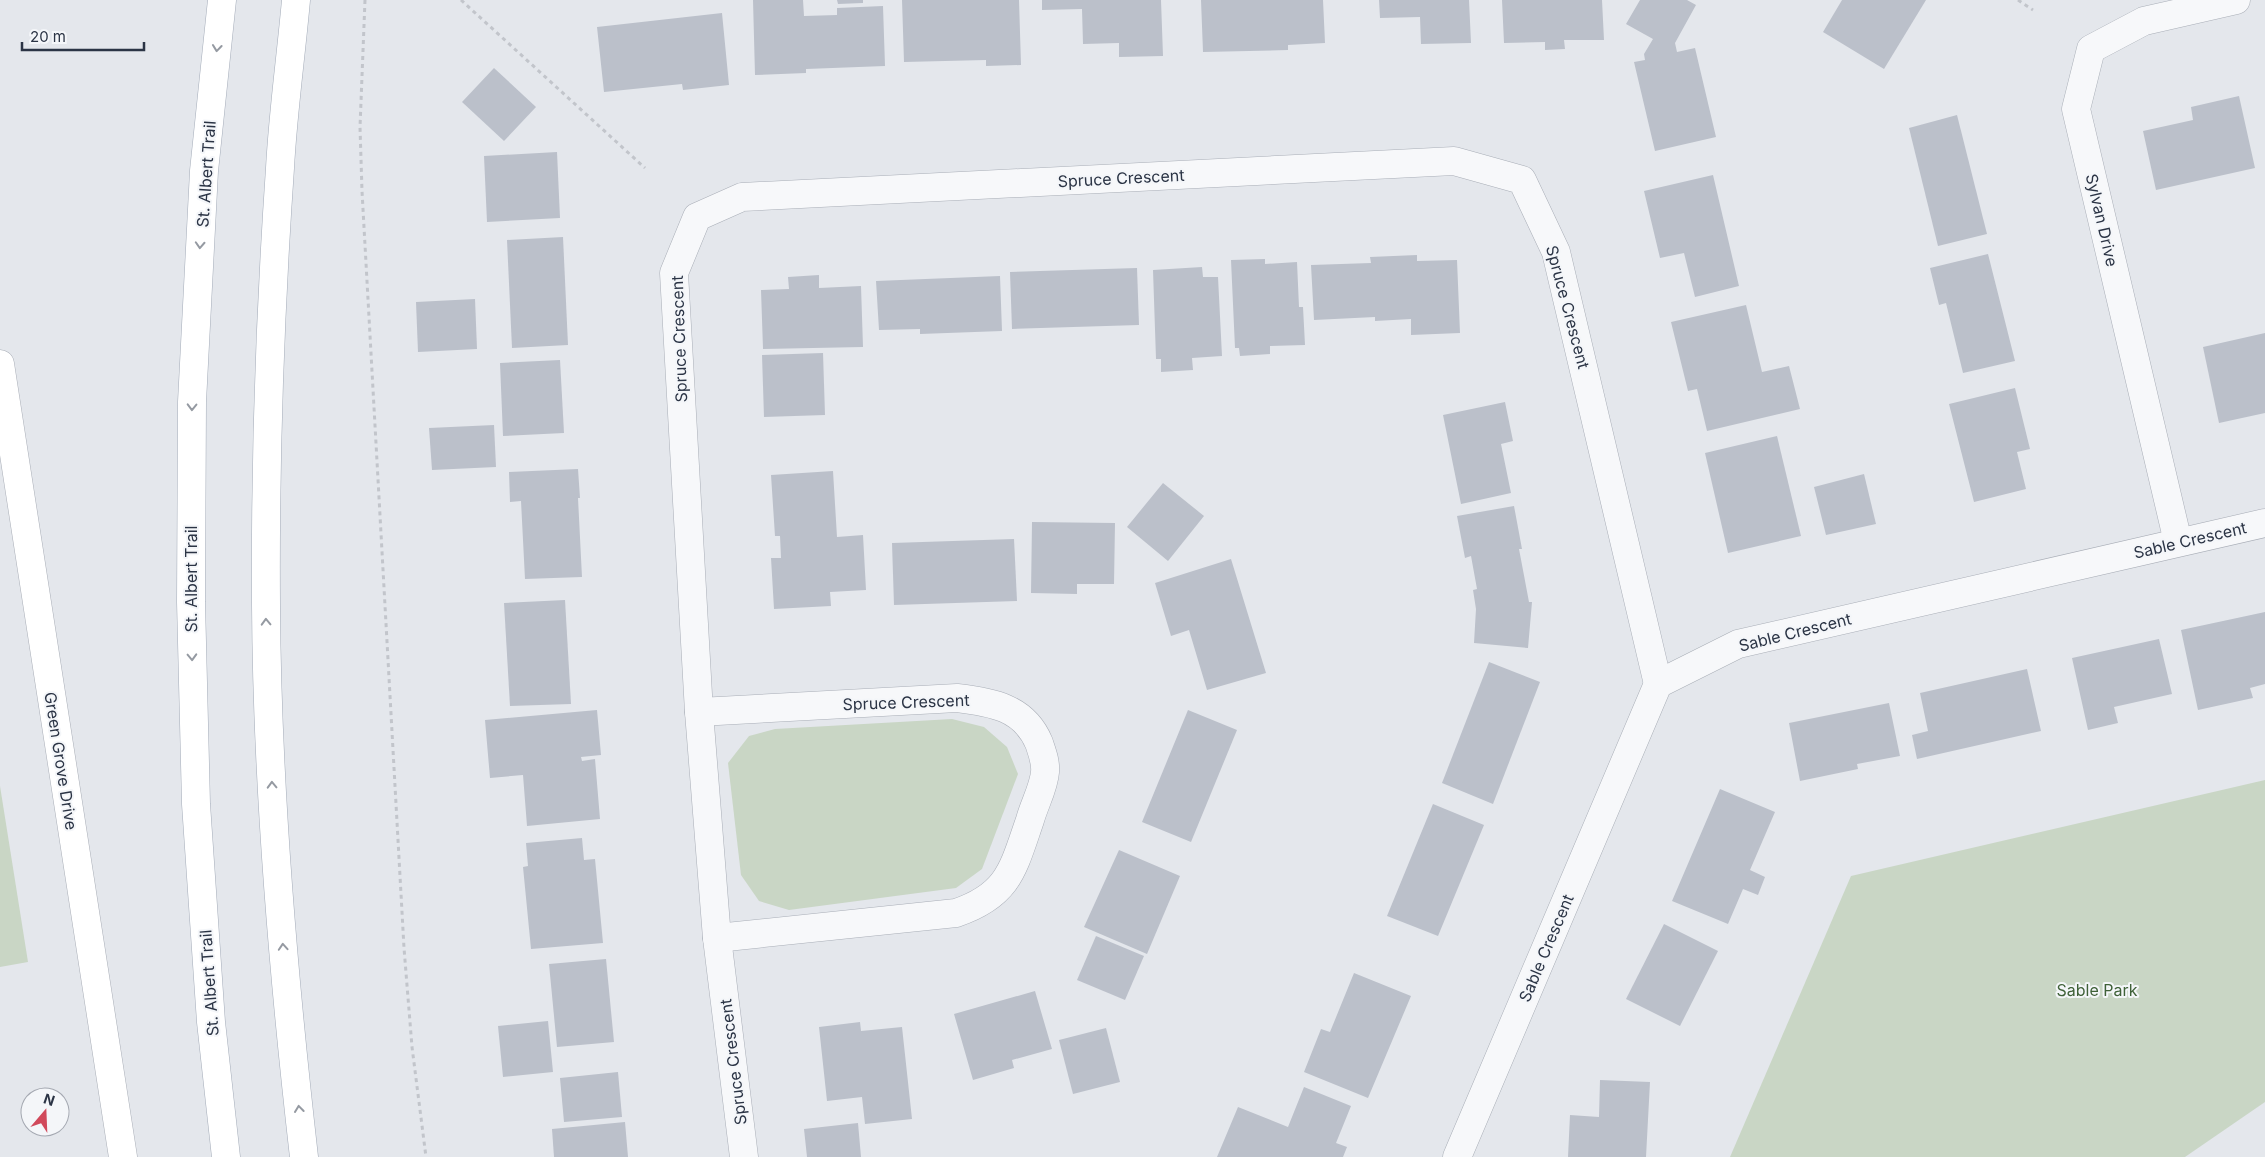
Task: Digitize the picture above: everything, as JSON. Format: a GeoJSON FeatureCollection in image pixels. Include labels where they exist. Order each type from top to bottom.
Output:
{"type":"FeatureCollection","features":[{"type":"Feature","properties":{"kind":"main road","name":"St. Albert Trail"},"geometry":{"type":"LineString","coordinates":[[222,0],[204,171],[192,402],[190,602],[196,804],[211,1022],[226,1157]]}},
{"type":"Feature","properties":{"kind":"main road"},"geometry":{"type":"LineString","coordinates":[[296,0],[280,167],[268,412],[266,606],[274,825],[289,1022],[304,1157]]}},
{"type":"Feature","properties":{"kind":"main road","name":"Green Grove Drive"},"geometry":{"type":"LineString","coordinates":[[0,364],[123,1157]]}},
{"type":"Feature","properties":{"kind":"street","name":"Sylvan Drive"},"geometry":{"type":"LineString","coordinates":[[2178,542],[2076,110],[2091,49],[2144,21],[2236,0]]}},
{"type":"Feature","properties":{"kind":"street","name":"Spruce Crescent"},"geometry":{"type":"LineString","coordinates":[[744,1157],[717,938],[699,712],[674,273],[697,217],[742,197],[1454,161],[1522,180],[1556,252],[1658,684]]}},
{"type":"Feature","properties":{"kind":"street","name":"Sable Crescent"},"geometry":{"type":"LineString","coordinates":[[1457,1157],[1658,684],[1738,644],[2265,523]]}},
{"type":"Feature","properties":{"kind":"street","name":"Spruce Crescent"},"geometry":{"type":"LineString","coordinates":[[699,712],[957,698],[981,700],[1011,710],[1023,719],[1035,735],[1043,753],[1045,773],[1013,868],[1004,884],[991,896],[974,906],[956,913],[717,938]]}},
{"type":"Feature","properties":{"kind":"path"},"geometry":{"type":"LineString","coordinates":[[365,0],[360,127],[362,191],[404,948],[412,1047],[426,1157]]}},
{"type":"Feature","properties":{"kind":"path"},"geometry":{"type":"LineString","coordinates":[[461,0],[645,168]]}},
{"type":"Feature","properties":{"kind":"path"},"geometry":{"type":"LineString","coordinates":[[2018,0],[2034,10]]}},
{"type":"Feature","properties":{"kind":"green space"},"geometry":{"type":"Polygon","coordinates":[[[952,719],[984,727],[1007,747],[1018,774],[982,869],[956,888],[789,910],[759,901],[741,875],[728,763],[749,736],[775,729],[952,719]]]}},
{"type":"Feature","properties":{"kind":"green space","name":"Sable Park"},"geometry":{"type":"Polygon","coordinates":[[[2265,780],[2265,1102],[2185,1157],[1730,1157],[1851,876],[2265,780]]]}},
{"type":"Feature","properties":{"kind":"green space"},"geometry":{"type":"Polygon","coordinates":[[[0,786],[28,962],[0,967],[0,786]]]}},
{"type":"Feature","properties":{"kind":"building"},"geometry":{"type":"Polygon","coordinates":[[[753,0],[803,0],[804,16],[837,15],[837,8],[883,6],[885,66],[806,69],[806,73],[755,75],[753,0]]]}},
{"type":"Feature","properties":{"kind":"building"},"geometry":{"type":"Polygon","coordinates":[[[837,0],[863,0],[863,3],[838,4],[837,0]]]}},
{"type":"Feature","properties":{"kind":"building"},"geometry":{"type":"Polygon","coordinates":[[[902,0],[1019,0],[1021,65],[986,66],[986,60],[904,62],[902,0]]]}},
{"type":"Feature","properties":{"kind":"building"},"geometry":{"type":"Polygon","coordinates":[[[1042,0],[1161,0],[1163,56],[1119,57],[1119,43],[1083,44],[1082,9],[1042,10],[1042,0]]]}},
{"type":"Feature","properties":{"kind":"building"},"geometry":{"type":"Polygon","coordinates":[[[1201,0],[1323,0],[1325,43],[1288,45],[1288,50],[1203,52],[1201,0]]]}},
{"type":"Feature","properties":{"kind":"building"},"geometry":{"type":"Polygon","coordinates":[[[1379,0],[1469,0],[1471,43],[1421,44],[1420,17],[1380,18],[1379,0]]]}},
{"type":"Feature","properties":{"kind":"building"},"geometry":{"type":"Polygon","coordinates":[[[1502,0],[1602,0],[1604,40],[1564,40],[1565,49],[1545,50],[1545,42],[1504,43],[1502,0]]]}},
{"type":"Feature","properties":{"kind":"building"},"geometry":{"type":"Polygon","coordinates":[[[1640,0],[1687,0],[1696,5],[1675,43],[1677,52],[1695,48],[1716,137],[1655,151],[1634,62],[1645,60],[1644,54],[1653,39],[1626,24],[1640,0]]]}},
{"type":"Feature","properties":{"kind":"building"},"geometry":{"type":"Polygon","coordinates":[[[1842,0],[1926,0],[1884,69],[1823,32],[1842,0]]]}},
{"type":"Feature","properties":{"kind":"building"},"geometry":{"type":"Polygon","coordinates":[[[722,13],[729,85],[683,90],[682,84],[604,92],[597,27],[722,13]]]}},
{"type":"Feature","properties":{"kind":"building"},"geometry":{"type":"Polygon","coordinates":[[[494,68],[536,107],[504,141],[462,102],[494,68]]]}},
{"type":"Feature","properties":{"kind":"building"},"geometry":{"type":"Polygon","coordinates":[[[2239,96],[2255,168],[2156,190],[2143,131],[2193,120],[2191,107],[2239,96]]]}},
{"type":"Feature","properties":{"kind":"building"},"geometry":{"type":"Polygon","coordinates":[[[1957,115],[1987,234],[1938,246],[1909,128],[1957,115]]]}},
{"type":"Feature","properties":{"kind":"building"},"geometry":{"type":"Polygon","coordinates":[[[557,152],[560,218],[487,222],[484,156],[557,152]]]}},
{"type":"Feature","properties":{"kind":"building"},"geometry":{"type":"Polygon","coordinates":[[[1713,175],[1739,286],[1695,297],[1684,253],[1660,258],[1644,191],[1713,175]]]}},
{"type":"Feature","properties":{"kind":"building"},"geometry":{"type":"Polygon","coordinates":[[[563,237],[568,345],[512,348],[507,240],[563,237]]]}},
{"type":"Feature","properties":{"kind":"building"},"geometry":{"type":"Polygon","coordinates":[[[1988,254],[2015,361],[1963,373],[1946,303],[1939,305],[1930,268],[1988,254]]]}},
{"type":"Feature","properties":{"kind":"building"},"geometry":{"type":"Polygon","coordinates":[[[1417,255],[1417,261],[1457,260],[1460,333],[1411,335],[1411,319],[1375,321],[1375,317],[1314,320],[1311,265],[1371,263],[1370,257],[1417,255]]]}},
{"type":"Feature","properties":{"kind":"building"},"geometry":{"type":"Polygon","coordinates":[[[1265,259],[1265,264],[1297,262],[1299,307],[1303,307],[1305,345],[1270,346],[1270,354],[1240,356],[1239,348],[1235,348],[1231,260],[1265,259]]]}},
{"type":"Feature","properties":{"kind":"building"},"geometry":{"type":"Polygon","coordinates":[[[1202,267],[1203,277],[1218,277],[1222,356],[1192,358],[1193,370],[1161,372],[1161,359],[1156,359],[1153,270],[1202,267]]]}},
{"type":"Feature","properties":{"kind":"building"},"geometry":{"type":"Polygon","coordinates":[[[1137,268],[1139,325],[1012,329],[1010,272],[1137,268]]]}},
{"type":"Feature","properties":{"kind":"building"},"geometry":{"type":"Polygon","coordinates":[[[819,275],[819,288],[861,286],[863,347],[763,349],[761,290],[789,289],[788,277],[819,275]]]}},
{"type":"Feature","properties":{"kind":"building"},"geometry":{"type":"Polygon","coordinates":[[[1000,276],[1002,331],[920,334],[920,329],[879,330],[876,281],[1000,276]]]}},
{"type":"Feature","properties":{"kind":"building"},"geometry":{"type":"Polygon","coordinates":[[[475,299],[477,349],[418,352],[416,302],[475,299]]]}},
{"type":"Feature","properties":{"kind":"building"},"geometry":{"type":"Polygon","coordinates":[[[1746,305],[1762,372],[1789,366],[1800,409],[1707,431],[1697,389],[1688,391],[1671,322],[1746,305]]]}},
{"type":"Feature","properties":{"kind":"building"},"geometry":{"type":"Polygon","coordinates":[[[2265,333],[2265,413],[2219,423],[2203,347],[2265,333]]]}},
{"type":"Feature","properties":{"kind":"building"},"geometry":{"type":"Polygon","coordinates":[[[823,353],[825,415],[764,417],[762,355],[823,353]]]}},
{"type":"Feature","properties":{"kind":"building"},"geometry":{"type":"Polygon","coordinates":[[[560,360],[564,433],[503,436],[500,363],[560,360]]]}},
{"type":"Feature","properties":{"kind":"building"},"geometry":{"type":"Polygon","coordinates":[[[2015,388],[2030,449],[2017,452],[2026,489],[1974,502],[1949,404],[2015,388]]]}},
{"type":"Feature","properties":{"kind":"building"},"geometry":{"type":"Polygon","coordinates":[[[1505,402],[1513,441],[1501,444],[1511,493],[1461,504],[1443,415],[1505,402]]]}},
{"type":"Feature","properties":{"kind":"building"},"geometry":{"type":"Polygon","coordinates":[[[494,425],[496,467],[432,470],[429,428],[494,425]]]}},
{"type":"Feature","properties":{"kind":"building"},"geometry":{"type":"Polygon","coordinates":[[[1777,436],[1801,536],[1728,553],[1705,453],[1777,436]]]}},
{"type":"Feature","properties":{"kind":"building"},"geometry":{"type":"Polygon","coordinates":[[[578,469],[582,577],[525,579],[521,501],[510,502],[509,472],[578,469]]]}},
{"type":"Feature","properties":{"kind":"building"},"geometry":{"type":"Polygon","coordinates":[[[833,471],[837,537],[863,535],[866,590],[830,592],[831,606],[774,609],[771,558],[781,558],[780,536],[775,536],[771,475],[833,471]]]}},
{"type":"Feature","properties":{"kind":"building"},"geometry":{"type":"Polygon","coordinates":[[[1864,474],[1876,524],[1826,535],[1814,487],[1864,474]]]}},
{"type":"Feature","properties":{"kind":"building"},"geometry":{"type":"Polygon","coordinates":[[[1163,483],[1204,516],[1168,561],[1127,527],[1163,483]]]}},
{"type":"Feature","properties":{"kind":"building"},"geometry":{"type":"Polygon","coordinates":[[[1514,506],[1522,549],[1519,549],[1529,602],[1532,602],[1528,648],[1474,643],[1476,609],[1473,590],[1477,589],[1471,556],[1465,558],[1457,516],[1514,506]]]}},
{"type":"Feature","properties":{"kind":"building"},"geometry":{"type":"Polygon","coordinates":[[[1032,522],[1115,523],[1114,584],[1077,584],[1077,594],[1031,593],[1032,522]]]}},
{"type":"Feature","properties":{"kind":"building"},"geometry":{"type":"Polygon","coordinates":[[[1014,539],[1017,601],[894,605],[892,543],[1014,539]]]}},
{"type":"Feature","properties":{"kind":"building"},"geometry":{"type":"Polygon","coordinates":[[[1231,559],[1266,673],[1207,690],[1189,630],[1171,636],[1155,583],[1231,559]]]}},
{"type":"Feature","properties":{"kind":"building"},"geometry":{"type":"Polygon","coordinates":[[[565,600],[571,704],[510,706],[504,603],[565,600]]]}},
{"type":"Feature","properties":{"kind":"building"},"geometry":{"type":"Polygon","coordinates":[[[2265,612],[2265,684],[2250,688],[2253,698],[2198,710],[2181,630],[2265,612]]]}},
{"type":"Feature","properties":{"kind":"building"},"geometry":{"type":"Polygon","coordinates":[[[2159,639],[2172,694],[2114,707],[2118,723],[2088,730],[2072,658],[2159,639]]]}},
{"type":"Feature","properties":{"kind":"building"},"geometry":{"type":"Polygon","coordinates":[[[1489,662],[1540,682],[1493,804],[1442,783],[1489,662]]]}},
{"type":"Feature","properties":{"kind":"building"},"geometry":{"type":"Polygon","coordinates":[[[2027,669],[2041,731],[1917,759],[1912,735],[1928,731],[1920,693],[2027,669]]]}},
{"type":"Feature","properties":{"kind":"building"},"geometry":{"type":"Polygon","coordinates":[[[1889,703],[1900,756],[1857,764],[1858,769],[1800,781],[1789,723],[1889,703]]]}},
{"type":"Feature","properties":{"kind":"building"},"geometry":{"type":"Polygon","coordinates":[[[597,710],[601,755],[581,757],[582,761],[595,759],[600,819],[527,826],[523,775],[490,778],[485,720],[597,710]]]}},
{"type":"Feature","properties":{"kind":"building"},"geometry":{"type":"Polygon","coordinates":[[[1188,710],[1237,730],[1191,842],[1142,822],[1188,710]]]}},
{"type":"Feature","properties":{"kind":"building"},"geometry":{"type":"Polygon","coordinates":[[[1720,789],[1775,812],[1750,870],[1765,877],[1758,895],[1743,889],[1728,924],[1672,901],[1720,789]]]}},
{"type":"Feature","properties":{"kind":"building"},"geometry":{"type":"Polygon","coordinates":[[[1433,804],[1484,825],[1438,936],[1387,916],[1433,804]]]}},
{"type":"Feature","properties":{"kind":"building"},"geometry":{"type":"Polygon","coordinates":[[[582,838],[584,860],[595,859],[603,943],[531,949],[523,867],[528,866],[526,843],[582,838]]]}},
{"type":"Feature","properties":{"kind":"building"},"geometry":{"type":"Polygon","coordinates":[[[1119,850],[1180,876],[1147,954],[1084,927],[1119,850]]]}},
{"type":"Feature","properties":{"kind":"building"},"geometry":{"type":"Polygon","coordinates":[[[1664,924],[1718,951],[1680,1026],[1626,999],[1664,924]]]}},
{"type":"Feature","properties":{"kind":"building"},"geometry":{"type":"Polygon","coordinates":[[[1096,936],[1144,956],[1125,1000],[1077,980],[1096,936]]]}},
{"type":"Feature","properties":{"kind":"building"},"geometry":{"type":"Polygon","coordinates":[[[606,959],[614,1042],[557,1047],[549,964],[606,959]]]}},
{"type":"Feature","properties":{"kind":"building"},"geometry":{"type":"Polygon","coordinates":[[[1354,973],[1411,996],[1368,1098],[1304,1072],[1321,1029],[1330,1032],[1354,973]]]}},
{"type":"Feature","properties":{"kind":"building"},"geometry":{"type":"Polygon","coordinates":[[[1035,991],[1052,1049],[1012,1060],[1014,1068],[973,1080],[954,1014],[1035,991]]]}},
{"type":"Feature","properties":{"kind":"building"},"geometry":{"type":"Polygon","coordinates":[[[548,1021],[553,1072],[503,1077],[498,1026],[548,1021]]]}},
{"type":"Feature","properties":{"kind":"building"},"geometry":{"type":"Polygon","coordinates":[[[860,1022],[861,1031],[902,1027],[912,1119],[865,1124],[862,1097],[827,1101],[819,1027],[860,1022]]]}},
{"type":"Feature","properties":{"kind":"building"},"geometry":{"type":"Polygon","coordinates":[[[1106,1028],[1120,1082],[1073,1094],[1059,1040],[1106,1028]]]}},
{"type":"Feature","properties":{"kind":"building"},"geometry":{"type":"Polygon","coordinates":[[[618,1072],[622,1117],[564,1122],[560,1078],[618,1072]]]}},
{"type":"Feature","properties":{"kind":"building"},"geometry":{"type":"Polygon","coordinates":[[[1600,1080],[1650,1082],[1646,1157],[1568,1157],[1570,1115],[1599,1117],[1600,1080]]]}},
{"type":"Feature","properties":{"kind":"building"},"geometry":{"type":"Polygon","coordinates":[[[1304,1087],[1351,1106],[1336,1143],[1347,1147],[1343,1157],[1217,1157],[1238,1107],[1288,1127],[1304,1087]]]}},
{"type":"Feature","properties":{"kind":"building"},"geometry":{"type":"Polygon","coordinates":[[[625,1122],[628,1157],[554,1157],[552,1129],[625,1122]]]}},
{"type":"Feature","properties":{"kind":"building"},"geometry":{"type":"Polygon","coordinates":[[[858,1123],[861,1157],[807,1157],[804,1129],[858,1123]]]}}]}
